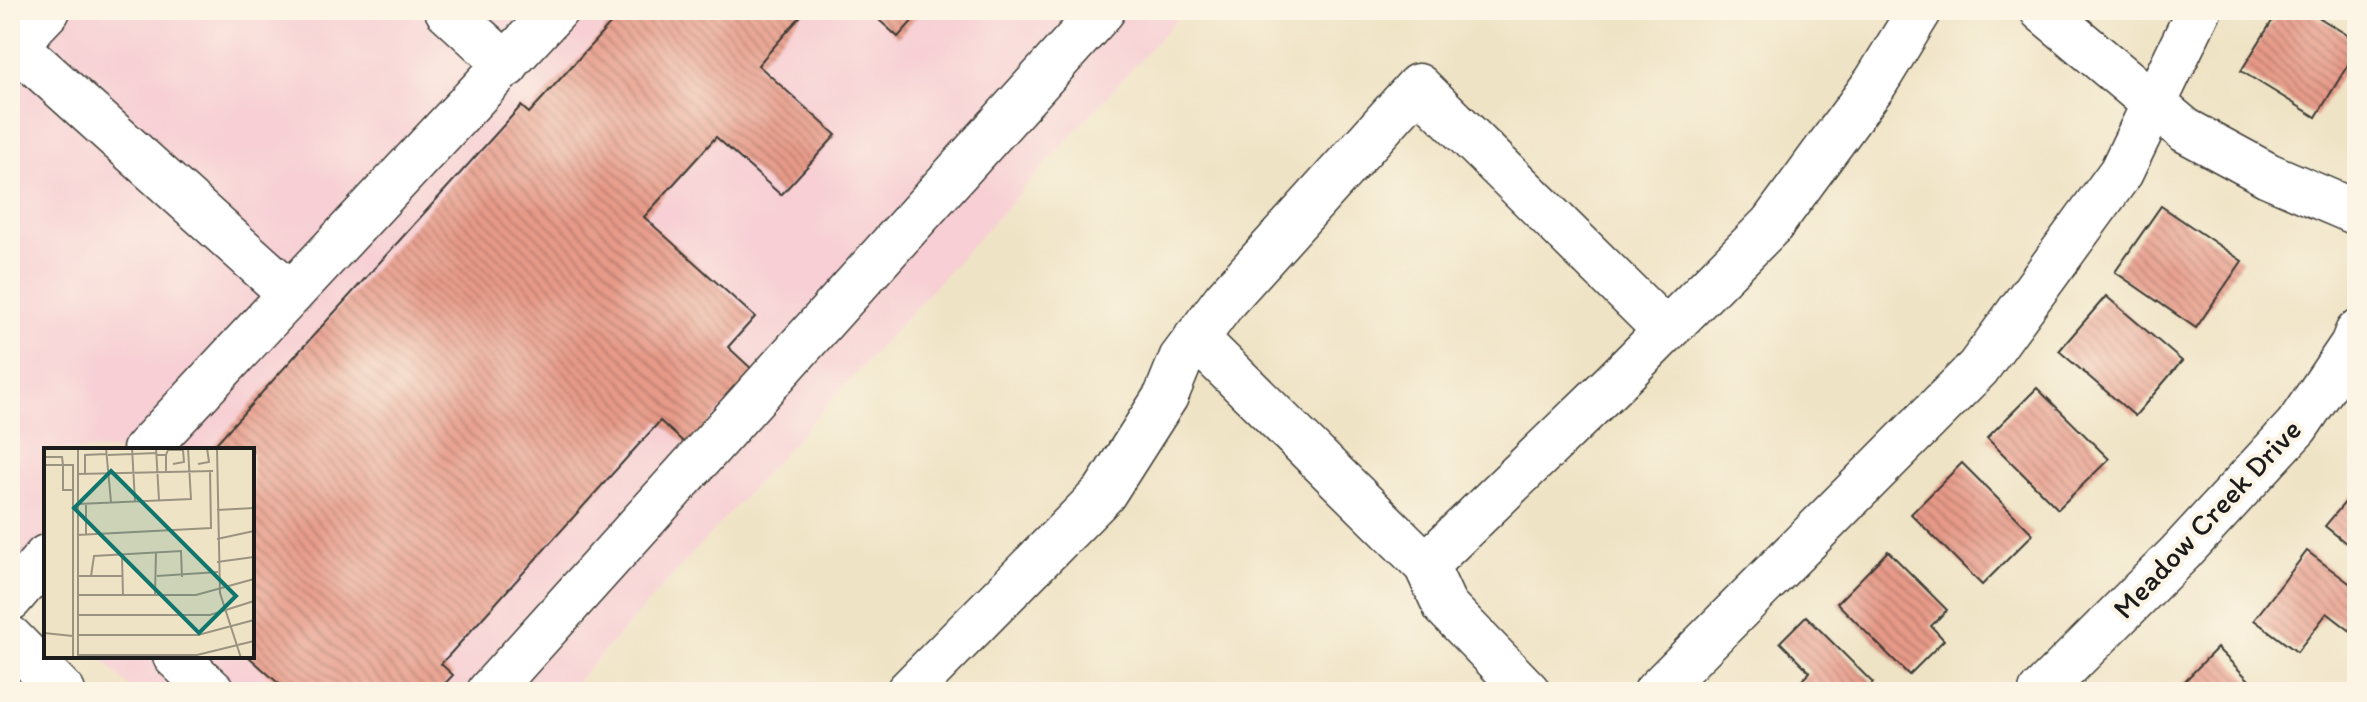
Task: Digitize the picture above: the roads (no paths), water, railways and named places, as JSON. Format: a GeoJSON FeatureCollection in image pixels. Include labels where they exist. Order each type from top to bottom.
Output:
{"type":"FeatureCollection","features":[{"type":"Feature","properties":{"kind":"street"},"geometry":{"type":"LineString","coordinates":[[48,10],[12,45],[291,294]]}},
{"type":"Feature","properties":{"kind":"street"},"geometry":{"type":"LineString","coordinates":[[447,10],[507,65]]}},
{"type":"Feature","properties":{"kind":"street"},"geometry":{"type":"LineString","coordinates":[[147,448],[556,10]]}},
{"type":"Feature","properties":{"kind":"street"},"geometry":{"type":"LineString","coordinates":[[489,692],[1103,10]]}},
{"type":"Feature","properties":{"kind":"street"},"geometry":{"type":"LineString","coordinates":[[1426,565],[1772,224],[1876,82],[1920,10]]}},
{"type":"Feature","properties":{"kind":"street"},"geometry":{"type":"LineString","coordinates":[[2042,10],[2185,130],[2268,175],[2357,213]]}},
{"type":"Feature","properties":{"kind":"street"},"geometry":{"type":"LineString","coordinates":[[1656,692],[1978,368],[2121,172],[2199,10]]}},
{"type":"Feature","properties":{"kind":"street"},"geometry":{"type":"LineString","coordinates":[[908,692],[1104,493],[1166,396],[1181,359],[1225,300],[1418,86],[1666,331]]}},
{"type":"Feature","properties":{"kind":"street","name":"Meadow Creek Drive"},"geometry":{"type":"LineString","coordinates":[[2041,692],[2180,553],[2297,426],[2357,333]]}},
{"type":"Feature","properties":{"kind":"street"},"geometry":{"type":"LineString","coordinates":[[1196,338],[1426,565],[1445,606],[1528,692]]}},
{"type":"Feature","properties":{"kind":"street"},"geometry":{"type":"LineString","coordinates":[[10,599],[44,559]]}},
{"type":"Feature","properties":{"kind":"street"},"geometry":{"type":"LineString","coordinates":[[10,638],[63,692]]}},
{"type":"Feature","properties":{"kind":"street"},"geometry":{"type":"LineString","coordinates":[[177,658],[213,692]]}}]}
